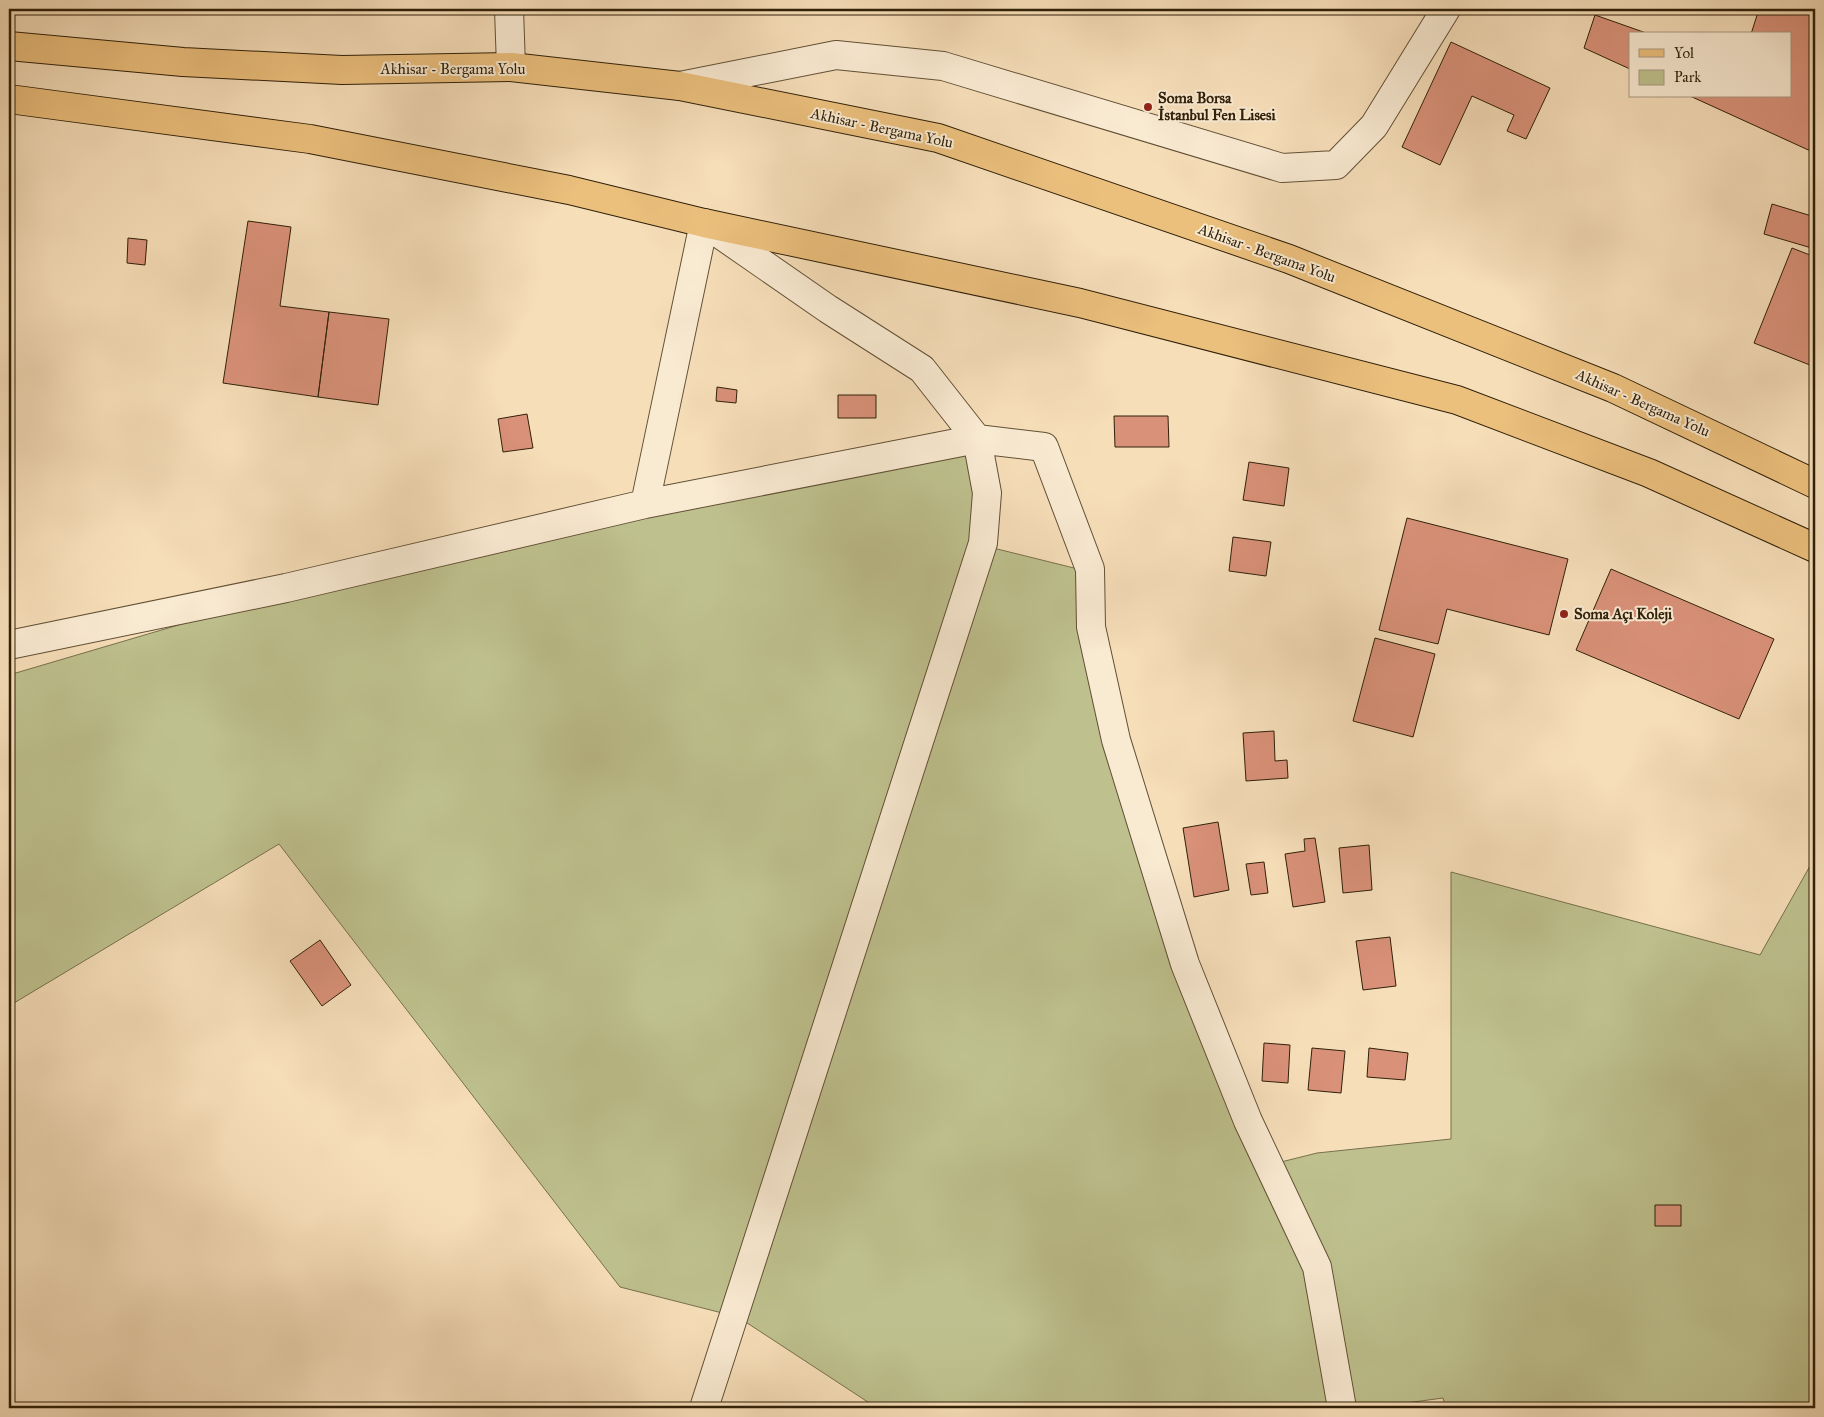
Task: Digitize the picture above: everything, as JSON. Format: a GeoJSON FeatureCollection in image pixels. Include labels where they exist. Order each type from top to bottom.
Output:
{"type":"FeatureCollection","features":[{"type":"Feature","properties":{"kind":"main road","name":"Akhisar - Bergama Yolu"},"geometry":{"type":"LineString","coordinates":[[9,46],[183,62],[342,70],[510,67],[680,86],[938,138],[1289,259],[1613,388],[1815,484]]}},
{"type":"Feature","properties":{"kind":"main road"},"geometry":{"type":"LineString","coordinates":[[9,98],[310,139],[569,190],[704,223],[1080,303],[1457,400],[1649,473],[1815,548]]}},
{"type":"Feature","properties":{"kind":"street"},"geometry":{"type":"LineString","coordinates":[[509,9],[510,67]]}},
{"type":"Feature","properties":{"kind":"street"},"geometry":{"type":"LineString","coordinates":[[680,86],[836,55],[944,66],[1282,168],[1336,165],[1374,126],[1446,9]]}},
{"type":"Feature","properties":{"kind":"street"},"geometry":{"type":"LineString","coordinates":[[645,504],[704,223],[828,309],[922,369],[977,439],[987,493],[983,544],[704,1408]]}},
{"type":"Feature","properties":{"kind":"street"},"geometry":{"type":"LineString","coordinates":[[9,645],[286,588],[645,504],[977,439],[1044,447],[1090,569],[1091,627],[1116,740],[1185,964],[1248,1121],[1316,1267],[1342,1408]]}},
{"type":"Feature","properties":{"kind":"green space"},"geometry":{"type":"Polygon","coordinates":[[[973,446],[977,544],[1078,569],[1085,627],[1265,1166],[1317,1153],[1451,1139],[1451,872],[1760,955],[1815,857],[1815,1408],[1446,1408],[1443,1398],[1369,1408],[1275,1408],[1258,1405],[1254,1408],[877,1408],[738,1317],[620,1287],[279,844],[9,1006],[9,675],[287,593],[973,446]]]}},
{"type":"Feature","properties":{"kind":"building"},"geometry":{"type":"Polygon","coordinates":[[[1759,9],[1815,9],[1815,153],[1694,98],[1792,98],[1792,32],[1752,32],[1759,9]]]}},
{"type":"Feature","properties":{"kind":"building"},"geometry":{"type":"Polygon","coordinates":[[[1595,15],[1643,32],[1629,32],[1629,69],[1584,48],[1595,15]]]}},
{"type":"Feature","properties":{"kind":"building"},"geometry":{"type":"Polygon","coordinates":[[[1451,42],[1550,88],[1526,139],[1507,131],[1514,115],[1472,96],[1440,165],[1402,147],[1451,42]]]}},
{"type":"Feature","properties":{"kind":"building"},"geometry":{"type":"Polygon","coordinates":[[[1772,204],[1815,217],[1815,249],[1764,234],[1772,204]]]}},
{"type":"Feature","properties":{"kind":"building"},"geometry":{"type":"Polygon","coordinates":[[[248,221],[291,227],[280,306],[329,312],[318,397],[223,383],[248,221]]]}},
{"type":"Feature","properties":{"kind":"building"},"geometry":{"type":"Polygon","coordinates":[[[128,238],[147,240],[145,265],[127,263],[128,238]]]}},
{"type":"Feature","properties":{"kind":"building"},"geometry":{"type":"Polygon","coordinates":[[[1792,248],[1815,257],[1815,367],[1754,343],[1792,248]]]}},
{"type":"Feature","properties":{"kind":"building"},"geometry":{"type":"Polygon","coordinates":[[[329,312],[389,319],[378,405],[318,397],[329,312]]]}},
{"type":"Feature","properties":{"kind":"building"},"geometry":{"type":"Polygon","coordinates":[[[717,387],[737,390],[736,403],[716,401],[717,387]]]}},
{"type":"Feature","properties":{"kind":"building"},"geometry":{"type":"Polygon","coordinates":[[[838,395],[876,395],[876,418],[838,418],[838,395]]]}},
{"type":"Feature","properties":{"kind":"building"},"geometry":{"type":"Polygon","coordinates":[[[527,414],[533,448],[503,452],[498,419],[527,414]]]}},
{"type":"Feature","properties":{"kind":"building"},"geometry":{"type":"Polygon","coordinates":[[[1114,416],[1168,416],[1169,447],[1115,447],[1114,416]]]}},
{"type":"Feature","properties":{"kind":"building"},"geometry":{"type":"Polygon","coordinates":[[[1249,462],[1289,468],[1284,506],[1243,500],[1249,462]]]}},
{"type":"Feature","properties":{"kind":"building"},"geometry":{"type":"Polygon","coordinates":[[[1407,518],[1568,559],[1549,635],[1447,609],[1438,644],[1379,630],[1407,518]]]}},
{"type":"Feature","properties":{"kind":"building"},"geometry":{"type":"Polygon","coordinates":[[[1233,537],[1271,542],[1266,576],[1229,571],[1233,537]]]}},
{"type":"Feature","properties":{"kind":"building"},"geometry":{"type":"Polygon","coordinates":[[[1611,569],[1774,639],[1739,719],[1576,650],[1611,569]]]}},
{"type":"Feature","properties":{"kind":"building"},"geometry":{"type":"Polygon","coordinates":[[[1375,638],[1435,654],[1413,737],[1353,721],[1375,638]]]}},
{"type":"Feature","properties":{"kind":"building"},"geometry":{"type":"Polygon","coordinates":[[[1274,731],[1275,761],[1287,760],[1288,778],[1246,781],[1243,733],[1274,731]]]}},
{"type":"Feature","properties":{"kind":"building"},"geometry":{"type":"Polygon","coordinates":[[[1218,822],[1229,890],[1194,897],[1183,828],[1218,822]]]}},
{"type":"Feature","properties":{"kind":"building"},"geometry":{"type":"Polygon","coordinates":[[[1315,838],[1325,902],[1293,907],[1285,854],[1305,851],[1304,839],[1315,838]]]}},
{"type":"Feature","properties":{"kind":"building"},"geometry":{"type":"Polygon","coordinates":[[[1369,845],[1372,890],[1343,893],[1339,848],[1369,845]]]}},
{"type":"Feature","properties":{"kind":"building"},"geometry":{"type":"Polygon","coordinates":[[[1264,862],[1268,893],[1251,895],[1246,864],[1264,862]]]}},
{"type":"Feature","properties":{"kind":"building"},"geometry":{"type":"Polygon","coordinates":[[[1390,937],[1396,986],[1363,990],[1356,941],[1390,937]]]}},
{"type":"Feature","properties":{"kind":"building"},"geometry":{"type":"Polygon","coordinates":[[[320,940],[351,985],[322,1006],[290,961],[320,940]]]}},
{"type":"Feature","properties":{"kind":"building"},"geometry":{"type":"Polygon","coordinates":[[[1264,1043],[1290,1045],[1288,1083],[1262,1081],[1264,1043]]]}},
{"type":"Feature","properties":{"kind":"building"},"geometry":{"type":"Polygon","coordinates":[[[1312,1048],[1345,1051],[1341,1093],[1308,1090],[1312,1048]]]}},
{"type":"Feature","properties":{"kind":"building"},"geometry":{"type":"Polygon","coordinates":[[[1369,1048],[1408,1053],[1405,1080],[1367,1077],[1369,1048]]]}},
{"type":"Feature","properties":{"kind":"building"},"geometry":{"type":"Polygon","coordinates":[[[1655,1205],[1681,1205],[1681,1226],[1655,1226],[1655,1205]]]}},
{"type":"Feature","properties":{"kind":"place","name":"Soma Borsa İstanbul Fen Lisesi"},"geometry":{"type":"Point","coordinates":[1148,107]}},
{"type":"Feature","properties":{"kind":"place","name":"Soma Açı Koleji"},"geometry":{"type":"Point","coordinates":[1564,614]}}]}
